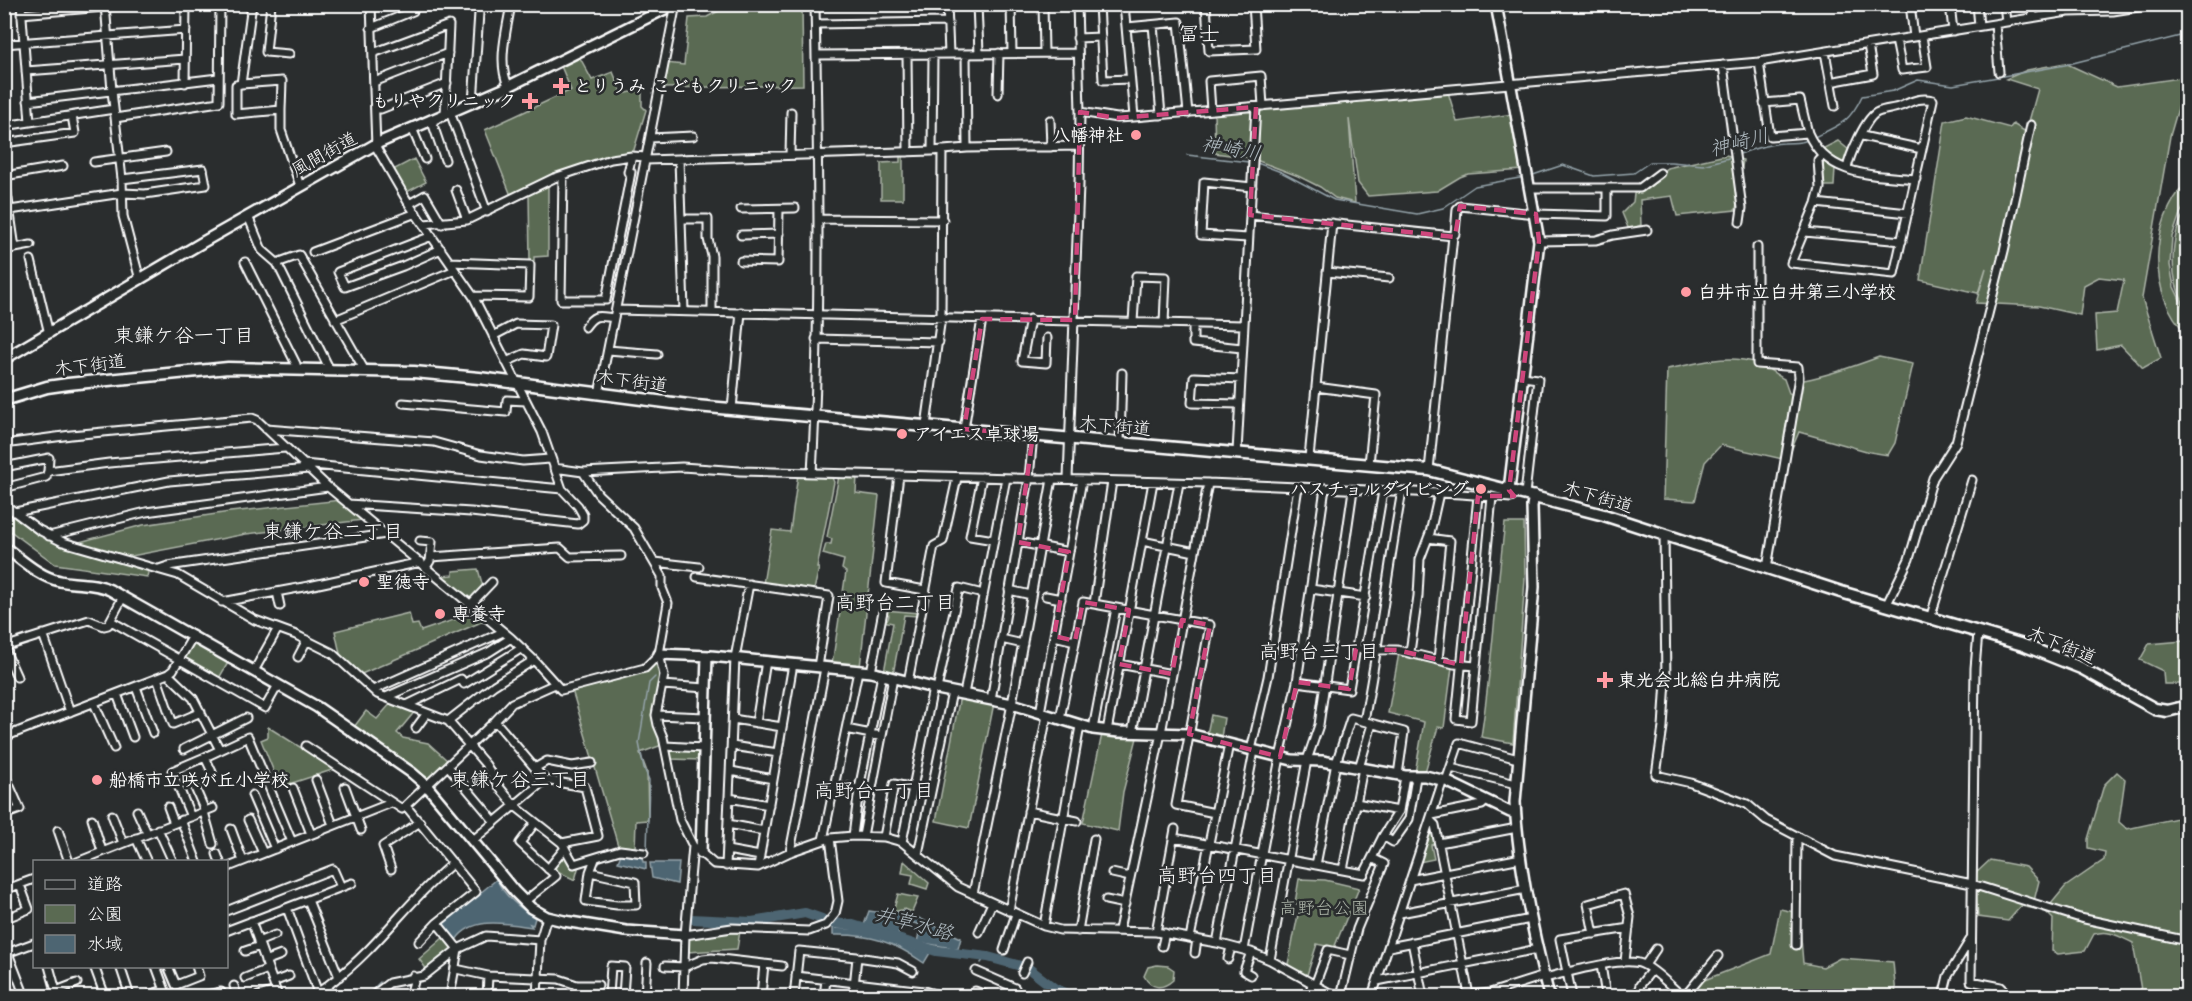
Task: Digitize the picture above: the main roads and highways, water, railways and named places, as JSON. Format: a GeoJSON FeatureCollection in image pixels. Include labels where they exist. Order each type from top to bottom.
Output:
{"type":"FeatureCollection","features":[{"type":"Feature","properties":{"kind":"main road","name":"木下街道"},"geometry":{"type":"LineString","coordinates":[[4,399],[47,387],[150,374],[228,368],[446,375],[732,409],[1429,470],[1605,515],[1886,606],[2023,645],[2067,661],[2155,709],[2167,711],[2187,706]]}},
{"type":"Feature","properties":{"kind":"water"},"geometry":{"type":"Polygon","coordinates":[[[621,854],[642,857],[643,862],[646,862],[646,869],[618,862],[621,854]]]}},
{"type":"Feature","properties":{"kind":"water"},"geometry":{"type":"Polygon","coordinates":[[[650,863],[679,863],[677,884],[652,878],[650,863]]]}},
{"type":"Feature","properties":{"kind":"water"},"geometry":{"type":"Polygon","coordinates":[[[497,879],[508,896],[535,918],[533,925],[530,924],[532,927],[502,923],[481,924],[463,932],[456,940],[443,924],[497,879]]]}},
{"type":"Feature","properties":{"kind":"water"},"geometry":{"type":"Polygon","coordinates":[[[869,911],[890,914],[904,911],[961,938],[958,949],[917,942],[921,925],[903,920],[898,936],[864,925],[869,911]]]}},
{"type":"Feature","properties":{"kind":"water"},"geometry":{"type":"Polygon","coordinates":[[[833,928],[854,929],[930,953],[924,963],[882,941],[859,936],[833,935],[833,928]]]}},
{"type":"Feature","properties":{"kind":"waterway","name":"神崎川"},"geometry":{"type":"LineString","coordinates":[[1814,137],[1843,122],[1853,112],[1862,96],[1893,91],[1918,80],[1953,85],[2065,65],[2188,34]]}},
{"type":"Feature","properties":{"kind":"waterway","name":"神崎川"},"geometry":{"type":"LineString","coordinates":[[1737,155],[1766,146],[1807,140]]}},
{"type":"Feature","properties":{"kind":"waterway","name":"神崎川"},"geometry":{"type":"LineString","coordinates":[[1187,155],[1249,162]]}},
{"type":"Feature","properties":{"kind":"waterway","name":"神崎川"},"geometry":{"type":"LineString","coordinates":[[1533,175],[1563,165],[1594,176],[1634,173],[1650,162],[1703,165],[1732,157]]}},
{"type":"Feature","properties":{"kind":"waterway","name":"神崎川"},"geometry":{"type":"LineString","coordinates":[[1257,163],[1281,172],[1334,200],[1417,214],[1443,208],[1475,186],[1525,177]]}},
{"type":"Feature","properties":{"kind":"waterway"},"geometry":{"type":"LineString","coordinates":[[647,851],[649,780],[639,743],[649,683],[655,677]]}},
{"type":"Feature","properties":{"kind":"waterway","name":"井草水路"},"geometry":{"type":"LineString","coordinates":[[691,919],[752,922],[805,913],[822,919]]}},
{"type":"Feature","properties":{"kind":"waterway","name":"井草水路"},"geometry":{"type":"LineString","coordinates":[[833,923],[853,925],[936,951],[988,957],[1028,968],[1054,988],[1073,996]]}},
{"type":"Feature","properties":{"kind":"waterway","name":"井草水路"},"geometry":{"type":"LineString","coordinates":[[981,963],[985,957]]}},
{"type":"Feature","properties":{"kind":"waterway"},"geometry":{"type":"LineString","coordinates":[[374,988],[380,982]]}},
{"type":"Feature","properties":{"kind":"waterway"},"geometry":{"type":"LineString","coordinates":[[366,996],[371,991]]}},
{"type":"Feature","properties":{"kind":"place","name":"とりうみ こどもクリニック"},"geometry":{"type":"Point","coordinates":[561,86]}},
{"type":"Feature","properties":{"kind":"place","name":"もりやクリニック"},"geometry":{"type":"Point","coordinates":[530,101]}},
{"type":"Feature","properties":{"kind":"place","name":"八幡神社"},"geometry":{"type":"Point","coordinates":[1136,135]}},
{"type":"Feature","properties":{"kind":"place","name":"白井市立白井第三小学校"},"geometry":{"type":"Point","coordinates":[1686,292]}},
{"type":"Feature","properties":{"kind":"place","name":"アイエス卓球場"},"geometry":{"type":"Point","coordinates":[902,434]}},
{"type":"Feature","properties":{"kind":"place","name":"ハスチョルダイビング"},"geometry":{"type":"Point","coordinates":[1481,489]}},
{"type":"Feature","properties":{"kind":"place","name":"聖徳寺"},"geometry":{"type":"Point","coordinates":[364,582]}},
{"type":"Feature","properties":{"kind":"place","name":"専養寺"},"geometry":{"type":"Point","coordinates":[440,614]}},
{"type":"Feature","properties":{"kind":"place","name":"東光会北総白井病院"},"geometry":{"type":"Point","coordinates":[1605,680]}},
{"type":"Feature","properties":{"kind":"place","name":"船橋市立咲が丘小学校"},"geometry":{"type":"Point","coordinates":[97,780]}},
{"type":"Feature","properties":{"kind":"district","name":"冨士"},"geometry":{"type":"Point","coordinates":[1199,34]}},
{"type":"Feature","properties":{"kind":"district","name":"東鎌ケ谷一丁目"},"geometry":{"type":"Point","coordinates":[184,335]}},
{"type":"Feature","properties":{"kind":"district","name":"東鎌ケ谷二丁目"},"geometry":{"type":"Point","coordinates":[333,531]}},
{"type":"Feature","properties":{"kind":"district","name":"高野台二丁目"},"geometry":{"type":"Point","coordinates":[895,602]}},
{"type":"Feature","properties":{"kind":"district","name":"高野台三丁目"},"geometry":{"type":"Point","coordinates":[1319,651]}},
{"type":"Feature","properties":{"kind":"district","name":"東鎌ケ谷三丁目"},"geometry":{"type":"Point","coordinates":[520,779]}},
{"type":"Feature","properties":{"kind":"district","name":"高野台一丁目"},"geometry":{"type":"Point","coordinates":[874,790]}},
{"type":"Feature","properties":{"kind":"district","name":"高野台四丁目"},"geometry":{"type":"Point","coordinates":[1217,875]}},
{"type":"Feature","properties":{"kind":"park label","name":"高野台公園"},"geometry":{"type":"Point","coordinates":[1324,908]}}]}
